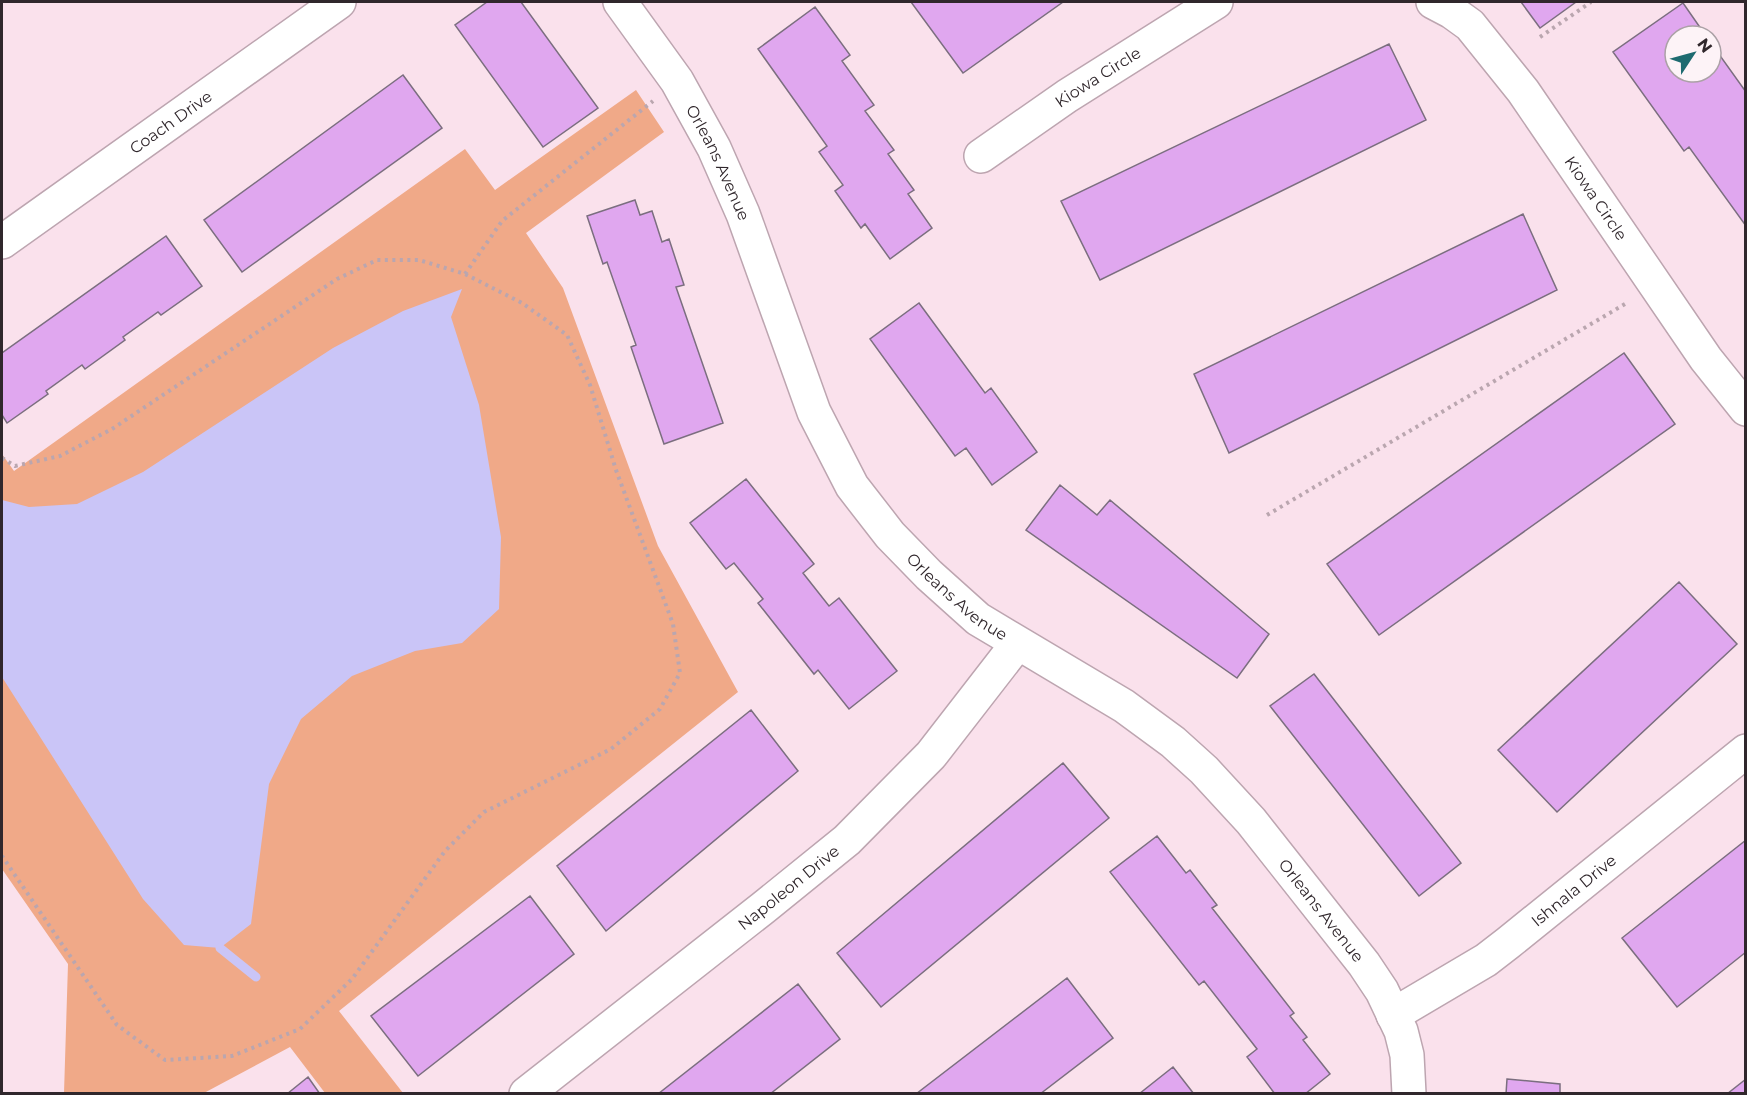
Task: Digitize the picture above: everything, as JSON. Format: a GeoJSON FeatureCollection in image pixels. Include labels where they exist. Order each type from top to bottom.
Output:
{"type":"FeatureCollection","features":[{"type":"Feature","properties":{"kind":"street","name":"Coach Drive"},"geometry":{"type":"LineString","coordinates":[[2,242],[339,2]]}},
{"type":"Feature","properties":{"kind":"street","name":"Orleans Avenue"},"geometry":{"type":"LineString","coordinates":[[620,2],[677,81],[714,148],[743,214],[814,412],[852,486],[890,535],[929,575],[978,619],[1124,706],[1173,742],[1204,770],[1251,821],[1364,964],[1382,991],[1401,1031],[1407,1055],[1409,1094]]}},
{"type":"Feature","properties":{"kind":"street","name":"Kiowa Circle"},"geometry":{"type":"LineString","coordinates":[[981,156],[1067,96],[1216,2]]}},
{"type":"Feature","properties":{"kind":"street","name":"Kiowa Circle"},"geometry":{"type":"LineString","coordinates":[[1433,2],[1470,25],[1524,91],[1706,359],[1746,409]]}},
{"type":"Feature","properties":{"kind":"street","name":"Napoleon Drive"},"geometry":{"type":"LineString","coordinates":[[526,1094],[847,840],[931,755],[1017,644]]}},
{"type":"Feature","properties":{"kind":"street","name":"Ishnala Drive"},"geometry":{"type":"LineString","coordinates":[[1393,1015],[1486,960],[1746,751]]}},
{"type":"Feature","properties":{"kind":"path"},"geometry":{"type":"LineString","coordinates":[[1540,37],[1591,2]]}},
{"type":"Feature","properties":{"kind":"path"},"geometry":{"type":"LineString","coordinates":[[465,274],[502,221],[677,81]]}},
{"type":"Feature","properties":{"kind":"path"},"geometry":{"type":"LineString","coordinates":[[2,458],[15,466],[60,456],[102,435],[337,279],[377,260],[419,260],[465,274],[522,303],[567,335],[590,385],[616,471],[673,624],[680,673],[660,709],[611,748],[484,813],[445,851],[352,979],[300,1029],[232,1056],[165,1060],[117,1025],[2,856]]}},
{"type":"Feature","properties":{"kind":"path"},"geometry":{"type":"LineString","coordinates":[[1267,515],[1625,303]]}},
{"type":"Feature","properties":{"kind":"shaded area"},"geometry":{"type":"Polygon","coordinates":[[[636,90],[664,132],[526,233],[563,288],[658,546],[738,692],[339,1011],[403,1093],[325,1093],[290,1047],[204,1093],[64,1093],[68,964],[2,869],[2,454],[14,471],[465,149],[495,190],[636,90]]]}},
{"type":"Feature","properties":{"kind":"shaded area"},"geometry":{"type":"Polygon","coordinates":[[[462,289],[451,317],[479,405],[501,537],[499,609],[462,643],[415,651],[352,676],[301,719],[269,784],[251,924],[220,948],[184,945],[143,899],[2,677],[2,500],[29,507],[77,504],[143,472],[333,348],[403,311],[462,289]]]}},
{"type":"Feature","properties":{"kind":"building"},"geometry":{"type":"Polygon","coordinates":[[[487,2],[521,2],[598,108],[543,147],[455,25],[487,2]]]}},
{"type":"Feature","properties":{"kind":"building"},"geometry":{"type":"Polygon","coordinates":[[[911,2],[1063,2],[963,73],[911,2]]]}},
{"type":"Feature","properties":{"kind":"building"},"geometry":{"type":"Polygon","coordinates":[[[1521,2],[1576,2],[1540,28],[1521,2]]]}},
{"type":"Feature","properties":{"kind":"building"},"geometry":{"type":"Polygon","coordinates":[[[1683,3],[1698,24],[1663,24],[1663,84],[1723,84],[1723,60],[1746,92],[1746,226],[1689,147],[1684,151],[1613,52],[1683,3]]]}},
{"type":"Feature","properties":{"kind":"building"},"geometry":{"type":"Polygon","coordinates":[[[815,7],[850,55],[842,61],[874,105],[865,111],[894,150],[888,154],[914,190],[908,194],[932,228],[890,259],[865,224],[861,228],[835,191],[843,185],[819,152],[827,146],[758,49],[815,7]]]}},
{"type":"Feature","properties":{"kind":"building"},"geometry":{"type":"Polygon","coordinates":[[[1389,44],[1426,120],[1100,280],[1061,201],[1389,44]]]}},
{"type":"Feature","properties":{"kind":"building"},"geometry":{"type":"Polygon","coordinates":[[[403,75],[442,128],[242,272],[204,220],[403,75]]]}},
{"type":"Feature","properties":{"kind":"building"},"geometry":{"type":"Polygon","coordinates":[[[635,200],[640,215],[652,211],[662,242],[669,239],[684,285],[676,287],[723,423],[664,444],[631,347],[636,345],[607,262],[603,264],[587,216],[635,200]]]}},
{"type":"Feature","properties":{"kind":"building"},"geometry":{"type":"Polygon","coordinates":[[[1523,214],[1557,290],[1229,453],[1194,374],[1523,214]]]}},
{"type":"Feature","properties":{"kind":"building"},"geometry":{"type":"Polygon","coordinates":[[[166,236],[202,286],[161,315],[158,312],[123,337],[125,340],[85,369],[82,365],[46,391],[48,394],[7,423],[2,415],[2,353],[166,236]]]}},
{"type":"Feature","properties":{"kind":"building"},"geometry":{"type":"Polygon","coordinates":[[[919,303],[985,393],[991,388],[1037,452],[992,485],[966,448],[955,456],[870,339],[919,303]]]}},
{"type":"Feature","properties":{"kind":"building"},"geometry":{"type":"Polygon","coordinates":[[[1624,353],[1675,424],[1379,635],[1327,564],[1624,353]]]}},
{"type":"Feature","properties":{"kind":"building"},"geometry":{"type":"Polygon","coordinates":[[[746,479],[814,564],[803,573],[829,606],[839,598],[897,671],[849,709],[818,670],[814,674],[758,603],[763,599],[734,563],[726,569],[690,523],[746,479]]]}},
{"type":"Feature","properties":{"kind":"building"},"geometry":{"type":"Polygon","coordinates":[[[1060,485],[1097,515],[1110,500],[1269,634],[1237,678],[1026,530],[1060,485]]]}},
{"type":"Feature","properties":{"kind":"building"},"geometry":{"type":"Polygon","coordinates":[[[1679,582],[1737,644],[1557,812],[1498,750],[1679,582]]]}},
{"type":"Feature","properties":{"kind":"building"},"geometry":{"type":"Polygon","coordinates":[[[1314,674],[1461,863],[1419,896],[1270,706],[1314,674]]]}},
{"type":"Feature","properties":{"kind":"building"},"geometry":{"type":"Polygon","coordinates":[[[751,710],[798,771],[606,931],[557,866],[751,710]]]}},
{"type":"Feature","properties":{"kind":"building"},"geometry":{"type":"Polygon","coordinates":[[[1063,763],[1109,818],[881,1007],[837,953],[1063,763]]]}},
{"type":"Feature","properties":{"kind":"building"},"geometry":{"type":"Polygon","coordinates":[[[1157,836],[1186,873],[1190,870],[1217,905],[1212,908],[1294,1013],[1290,1016],[1307,1037],[1303,1040],[1330,1074],[1305,1094],[1275,1094],[1247,1057],[1257,1049],[1204,981],[1199,985],[1110,872],[1157,836]]]}},
{"type":"Feature","properties":{"kind":"building"},"geometry":{"type":"Polygon","coordinates":[[[1746,840],[1746,952],[1677,1007],[1622,938],[1746,840]]]}},
{"type":"Feature","properties":{"kind":"building"},"geometry":{"type":"Polygon","coordinates":[[[530,896],[574,954],[418,1076],[371,1016],[530,896]]]}},
{"type":"Feature","properties":{"kind":"building"},"geometry":{"type":"Polygon","coordinates":[[[1067,978],[1113,1038],[1040,1094],[916,1094],[1067,978]]]}},
{"type":"Feature","properties":{"kind":"building"},"geometry":{"type":"Polygon","coordinates":[[[798,984],[840,1039],[770,1094],[658,1094],[798,984]]]}},
{"type":"Feature","properties":{"kind":"building"},"geometry":{"type":"Polygon","coordinates":[[[1173,1067],[1194,1094],[1139,1094],[1173,1067]]]}},
{"type":"Feature","properties":{"kind":"building"},"geometry":{"type":"Polygon","coordinates":[[[308,1077],[320,1094],[287,1094],[308,1077]]]}},
{"type":"Feature","properties":{"kind":"building"},"geometry":{"type":"Polygon","coordinates":[[[1507,1079],[1560,1084],[1560,1094],[1506,1094],[1507,1079]]]}},
{"type":"Feature","properties":{"kind":"building"},"geometry":{"type":"Polygon","coordinates":[[[1746,1079],[1746,1094],[1727,1094],[1746,1079]]]}},
{"type":"Feature","properties":{"kind":"waterway"},"geometry":{"type":"LineString","coordinates":[[220,948],[256,977]]}}]}
